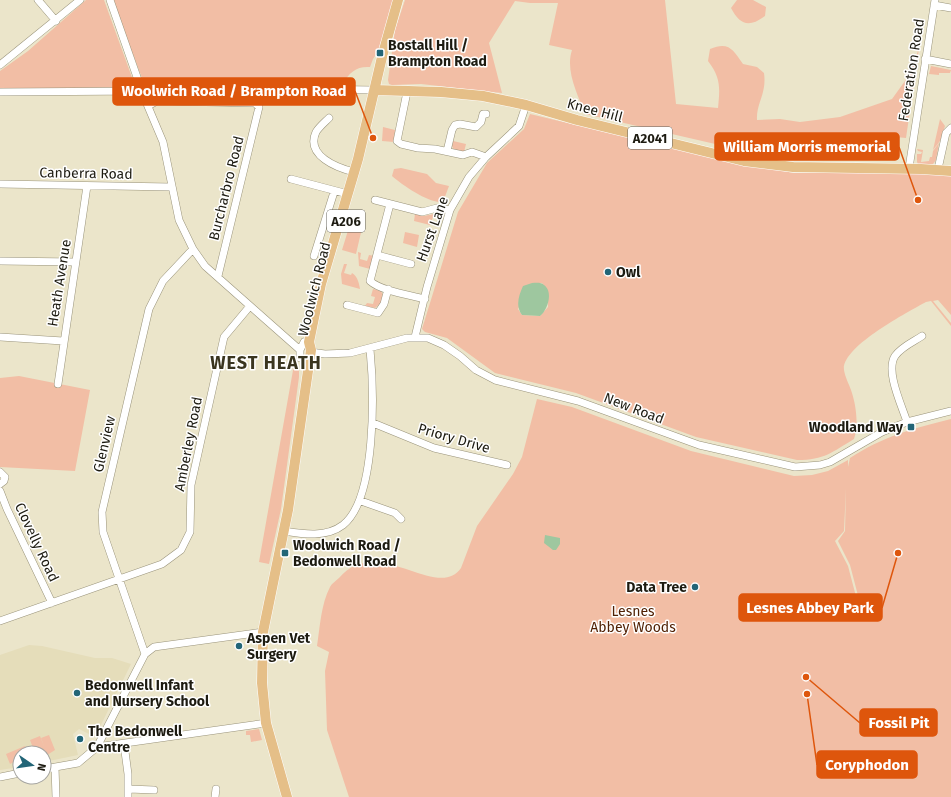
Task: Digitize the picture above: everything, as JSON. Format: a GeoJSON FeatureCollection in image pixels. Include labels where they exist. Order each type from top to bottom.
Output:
{"type":"FeatureCollection","features":[{"type":"Feature","properties":{"kind":"main road","name":"Woolwich Road"},"geometry":{"type":"LineString","coordinates":[[287,797],[266,723],[262,683],[263,632],[284,531],[310,351],[309,345],[318,298],[386,58],[385,48],[398,0]]}},
{"type":"Feature","properties":{"kind":"main road","name":"Woolwich Road"},"geometry":{"type":"LineString","coordinates":[[310,351],[315,346],[327,285],[361,172],[377,90]]}},
{"type":"Feature","properties":{"kind":"main road","name":"Knee Hill"},"geometry":{"type":"LineString","coordinates":[[377,90],[441,92],[476,95],[526,105],[576,120],[744,161],[793,167],[909,168],[951,172]]}},
{"type":"Feature","properties":{"kind":"street"},"geometry":{"type":"LineString","coordinates":[[38,0],[56,21]]}},
{"type":"Feature","properties":{"kind":"street"},"geometry":{"type":"LineString","coordinates":[[0,65],[80,0]]}},
{"type":"Feature","properties":{"kind":"street"},"geometry":{"type":"LineString","coordinates":[[110,0],[148,106],[163,142],[171,187],[179,220],[192,249],[205,266],[300,350]]}},
{"type":"Feature","properties":{"kind":"street"},"geometry":{"type":"LineString","coordinates":[[935,2],[951,8]]}},
{"type":"Feature","properties":{"kind":"street","name":"Federation Road"},"geometry":{"type":"LineString","coordinates":[[909,168],[935,2]]}},
{"type":"Feature","properties":{"kind":"street"},"geometry":{"type":"LineString","coordinates":[[925,59],[951,64]]}},
{"type":"Feature","properties":{"kind":"street"},"geometry":{"type":"LineString","coordinates":[[0,92],[143,91],[226,88],[377,90]]}},
{"type":"Feature","properties":{"kind":"street"},"geometry":{"type":"LineString","coordinates":[[407,92],[397,141],[401,144],[418,148],[435,149],[463,155],[472,152],[486,157]]}},
{"type":"Feature","properties":{"kind":"street","name":"Burcharbro Road"},"geometry":{"type":"LineString","coordinates":[[148,106],[157,101],[165,101],[255,103],[259,107],[218,276]]}},
{"type":"Feature","properties":{"kind":"street","name":"Hurst Lane"},"geometry":{"type":"LineString","coordinates":[[415,337],[425,299],[428,280],[450,210],[469,177],[486,157],[519,126],[526,105]]}},
{"type":"Feature","properties":{"kind":"street"},"geometry":{"type":"LineString","coordinates":[[447,151],[452,130],[455,125],[460,124],[476,127],[481,122],[483,114],[486,114]]}},
{"type":"Feature","properties":{"kind":"street"},"geometry":{"type":"LineString","coordinates":[[329,118],[319,128],[315,136],[318,152],[330,164],[354,172]]}},
{"type":"Feature","properties":{"kind":"street"},"geometry":{"type":"LineString","coordinates":[[938,170],[946,133],[951,128]]}},
{"type":"Feature","properties":{"kind":"street"},"geometry":{"type":"LineString","coordinates":[[291,179],[333,195]]}},
{"type":"Feature","properties":{"kind":"street","name":"Canberra Road"},"geometry":{"type":"LineString","coordinates":[[0,184],[171,187]]}},
{"type":"Feature","properties":{"kind":"street","name":"Heath Avenue"},"geometry":{"type":"LineString","coordinates":[[58,384],[63,341],[87,186]]}},
{"type":"Feature","properties":{"kind":"street"},"geometry":{"type":"LineString","coordinates":[[314,256],[333,195],[336,190],[348,194]]}},
{"type":"Feature","properties":{"kind":"street"},"geometry":{"type":"LineString","coordinates":[[375,200],[422,212],[437,208],[450,210]]}},
{"type":"Feature","properties":{"kind":"street"},"geometry":{"type":"LineString","coordinates":[[390,204],[370,281],[388,289],[425,299]]}},
{"type":"Feature","properties":{"kind":"street"},"geometry":{"type":"LineString","coordinates":[[320,236],[334,240]]}},
{"type":"Feature","properties":{"kind":"street","name":"Glenview"},"geometry":{"type":"LineString","coordinates":[[145,654],[103,532],[102,512],[149,309],[163,281],[192,249]]}},
{"type":"Feature","properties":{"kind":"street"},"geometry":{"type":"LineString","coordinates":[[377,255],[411,264]]}},
{"type":"Feature","properties":{"kind":"street"},"geometry":{"type":"LineString","coordinates":[[0,261],[75,262]]}},
{"type":"Feature","properties":{"kind":"street"},"geometry":{"type":"LineString","coordinates":[[347,305],[378,313],[384,304],[388,289]]}},
{"type":"Feature","properties":{"kind":"street","name":"Amberley Road"},"geometry":{"type":"LineString","coordinates":[[0,621],[170,560],[185,544],[191,527],[191,485],[224,337],[250,306]]}},
{"type":"Feature","properties":{"kind":"street"},"geometry":{"type":"LineString","coordinates":[[907,422],[892,375],[891,366],[894,357],[900,350],[922,336]]}},
{"type":"Feature","properties":{"kind":"street"},"geometry":{"type":"LineString","coordinates":[[0,337],[63,341]]}},
{"type":"Feature","properties":{"kind":"street","name":"New Road"},"geometry":{"type":"LineString","coordinates":[[310,351],[344,354],[370,349],[402,339],[415,337],[428,338],[444,345],[476,370],[495,380],[578,400],[699,445],[795,467],[820,465],[830,462],[882,432],[907,422],[951,411]]}},
{"type":"Feature","properties":{"kind":"street"},"geometry":{"type":"LineString","coordinates":[[300,358],[300,350],[304,342]]}},
{"type":"Feature","properties":{"kind":"street"},"geometry":{"type":"LineString","coordinates":[[284,531],[303,534],[326,533],[342,526],[353,514],[360,501],[373,423],[373,383],[370,349]]}},
{"type":"Feature","properties":{"kind":"street","name":"Priory Drive"},"geometry":{"type":"LineString","coordinates":[[373,423],[434,448],[507,465]]}},
{"type":"Feature","properties":{"kind":"street"},"geometry":{"type":"LineString","coordinates":[[0,472],[5,477],[4,482],[0,484]]}},
{"type":"Feature","properties":{"kind":"street","name":"Clovelly Road"},"geometry":{"type":"LineString","coordinates":[[0,491],[6,509],[52,603]]}},
{"type":"Feature","properties":{"kind":"street"},"geometry":{"type":"LineString","coordinates":[[360,501],[395,513],[402,519]]}},
{"type":"Feature","properties":{"kind":"street"},"geometry":{"type":"LineString","coordinates":[[52,768],[78,763],[97,747],[145,654],[154,647],[263,632]]}},
{"type":"Feature","properties":{"kind":"street"},"geometry":{"type":"LineString","coordinates":[[97,747],[266,723]]}},
{"type":"Feature","properties":{"kind":"street"},"geometry":{"type":"LineString","coordinates":[[124,744],[129,789],[128,797]]}},
{"type":"Feature","properties":{"kind":"street"},"geometry":{"type":"LineString","coordinates":[[55,767],[56,797]]}},
{"type":"Feature","properties":{"kind":"street"},"geometry":{"type":"LineString","coordinates":[[0,777],[12,775]]}},
{"type":"Feature","properties":{"kind":"street"},"geometry":{"type":"LineString","coordinates":[[129,789],[154,790]]}},
{"type":"Feature","properties":{"kind":"shaded area"},"geometry":{"type":"Polygon","coordinates":[[[532,283],[543,284],[549,292],[547,306],[543,314],[540,316],[522,315],[518,304],[523,286],[532,283]]]}},
{"type":"Feature","properties":{"kind":"shaded area"},"geometry":{"type":"Polygon","coordinates":[[[545,535],[560,538],[560,544],[556,550],[553,550],[544,543],[545,535]]]}},
{"type":"Feature","properties":{"kind":"shaded area"},"geometry":{"type":"Polygon","coordinates":[[[29,645],[42,646],[95,658],[112,658],[131,664],[95,737],[79,729],[73,734],[78,755],[52,760],[52,745],[12,745],[12,768],[0,770],[0,655],[29,645]]]}},
{"type":"Feature","properties":{"kind":"green space"},"geometry":{"type":"Polygon","coordinates":[[[86,0],[104,0],[134,83],[132,88],[0,89],[0,71],[28,51],[86,0]]]}},
{"type":"Feature","properties":{"kind":"green space"},"geometry":{"type":"Polygon","coordinates":[[[112,0],[394,0],[378,52],[370,67],[357,69],[348,76],[343,84],[226,82],[154,87],[142,78],[112,0]]]}},
{"type":"Feature","properties":{"kind":"green space"},"geometry":{"type":"Polygon","coordinates":[[[405,0],[665,0],[676,104],[718,108],[719,83],[708,61],[710,49],[722,46],[730,48],[743,64],[757,67],[764,73],[764,87],[758,108],[757,120],[780,119],[800,122],[840,117],[892,99],[910,74],[919,48],[906,138],[896,137],[896,160],[780,159],[585,114],[571,74],[570,58],[572,50],[549,45],[558,3],[530,3],[515,1],[489,43],[502,93],[421,84],[392,85],[389,84],[388,80],[395,30],[405,0]]]}},
{"type":"Feature","properties":{"kind":"green space"},"geometry":{"type":"Polygon","coordinates":[[[737,0],[753,0],[766,7],[765,16],[750,23],[741,21],[734,14],[731,8],[737,0]]]}},
{"type":"Feature","properties":{"kind":"green space"},"geometry":{"type":"Polygon","coordinates":[[[931,66],[951,70],[950,73],[939,73],[939,75],[929,74],[931,66]]]}},
{"type":"Feature","properties":{"kind":"green space"},"geometry":{"type":"Polygon","coordinates":[[[530,114],[730,162],[794,173],[897,172],[951,176],[951,315],[938,300],[933,301],[951,323],[951,326],[931,301],[926,302],[877,331],[853,351],[846,361],[844,370],[853,396],[857,421],[854,439],[822,457],[807,460],[797,460],[696,437],[576,393],[495,373],[447,338],[425,332],[422,329],[458,212],[487,163],[524,129],[530,114]],[[532,283],[518,309],[522,315],[540,316],[548,307],[548,291],[542,283],[532,283]]]}},
{"type":"Feature","properties":{"kind":"green space"},"geometry":{"type":"Polygon","coordinates":[[[940,119],[945,126],[940,141],[933,150],[940,119]]]}},
{"type":"Feature","properties":{"kind":"green space"},"geometry":{"type":"Polygon","coordinates":[[[383,127],[395,130],[394,142],[382,141],[383,127]]]}},
{"type":"Feature","properties":{"kind":"green space"},"geometry":{"type":"Polygon","coordinates":[[[453,141],[466,144],[464,152],[454,150],[452,146],[453,141]]]}},
{"type":"Feature","properties":{"kind":"green space"},"geometry":{"type":"Polygon","coordinates":[[[939,143],[936,160],[933,164],[918,164],[917,154],[921,154],[922,152],[918,151],[917,149],[923,150],[921,162],[929,161],[930,157],[932,157],[933,151],[939,143]]]}},
{"type":"Feature","properties":{"kind":"green space"},"geometry":{"type":"Polygon","coordinates":[[[401,168],[427,174],[436,183],[449,186],[443,202],[437,202],[424,197],[409,189],[392,176],[394,169],[401,168]]]}},
{"type":"Feature","properties":{"kind":"green space"},"geometry":{"type":"Polygon","coordinates":[[[415,214],[424,216],[434,214],[430,225],[414,221],[415,214]]]}},
{"type":"Feature","properties":{"kind":"green space"},"geometry":{"type":"Polygon","coordinates":[[[350,224],[362,228],[356,254],[342,250],[350,224]]]}},
{"type":"Feature","properties":{"kind":"green space"},"geometry":{"type":"Polygon","coordinates":[[[405,232],[419,235],[417,247],[403,243],[405,232]]]}},
{"type":"Feature","properties":{"kind":"green space"},"geometry":{"type":"Polygon","coordinates":[[[358,252],[361,253],[360,259],[367,261],[369,255],[374,256],[370,269],[359,266],[358,252]]]}},
{"type":"Feature","properties":{"kind":"green space"},"geometry":{"type":"Polygon","coordinates":[[[344,264],[347,264],[344,273],[351,275],[352,273],[354,274],[358,280],[360,289],[342,284],[341,274],[344,264]]]}},
{"type":"Feature","properties":{"kind":"green space"},"geometry":{"type":"Polygon","coordinates":[[[373,289],[381,291],[383,295],[381,303],[375,308],[365,306],[367,303],[373,304],[375,297],[371,296],[373,289]]]}},
{"type":"Feature","properties":{"kind":"green space"},"geometry":{"type":"Polygon","coordinates":[[[295,359],[299,369],[299,377],[281,509],[269,564],[259,562],[295,359]]]}},
{"type":"Feature","properties":{"kind":"green space"},"geometry":{"type":"Polygon","coordinates":[[[19,376],[90,390],[75,471],[0,467],[0,378],[19,376]]]}},
{"type":"Feature","properties":{"kind":"green space","name":"Lesnes Abbey Woods"},"geometry":{"type":"Polygon","coordinates":[[[537,399],[572,407],[691,451],[794,476],[812,475],[828,471],[848,460],[848,467],[850,458],[874,444],[911,430],[951,419],[951,797],[349,797],[327,730],[325,671],[329,652],[317,646],[323,608],[330,587],[354,566],[371,562],[388,564],[438,578],[451,576],[461,568],[477,526],[513,474],[522,457],[537,399]],[[846,488],[844,531],[835,541],[848,566],[858,604],[861,607],[850,565],[838,541],[845,531],[846,488]]]}},
{"type":"Feature","properties":{"kind":"green space"},"geometry":{"type":"Polygon","coordinates":[[[259,729],[262,740],[251,742],[250,735],[246,735],[246,731],[259,729]]]}},
{"type":"Feature","properties":{"kind":"green space"},"geometry":{"type":"Polygon","coordinates":[[[49,735],[55,750],[52,752],[52,745],[44,745],[41,738],[49,735]]]}},
{"type":"Feature","properties":{"kind":"green space"},"geometry":{"type":"Polygon","coordinates":[[[40,736],[43,745],[32,745],[30,740],[40,736]]]}},
{"type":"Feature","properties":{"kind":"green space"},"geometry":{"type":"Polygon","coordinates":[[[12,751],[12,763],[10,764],[6,754],[12,751]]]}},
{"type":"Feature","properties":{"kind":"place","name":"Bostall Hill / Brampton Road"},"geometry":{"type":"Point","coordinates":[380,53]}},
{"type":"Feature","properties":{"kind":"place","name":"Woolwich Road / Brampton Road"},"geometry":{"type":"Point","coordinates":[373,138]}},
{"type":"Feature","properties":{"kind":"place","name":"William Morris memorial"},"geometry":{"type":"Point","coordinates":[918,200]}},
{"type":"Feature","properties":{"kind":"place","name":"Owl"},"geometry":{"type":"Point","coordinates":[608,272]}},
{"type":"Feature","properties":{"kind":"place","name":"Woodland Way"},"geometry":{"type":"Point","coordinates":[911,427]}},
{"type":"Feature","properties":{"kind":"place","name":"Woolwich Road / Bedonwell Road"},"geometry":{"type":"Point","coordinates":[285,553]}},
{"type":"Feature","properties":{"kind":"place","name":"Lesnes Abbey Park"},"geometry":{"type":"Point","coordinates":[898,553]}},
{"type":"Feature","properties":{"kind":"place","name":"Data Tree"},"geometry":{"type":"Point","coordinates":[695,587]}},
{"type":"Feature","properties":{"kind":"place","name":"Aspen Vet Surgery"},"geometry":{"type":"Point","coordinates":[239,646]}},
{"type":"Feature","properties":{"kind":"place","name":"Fossil Pit"},"geometry":{"type":"Point","coordinates":[806,677]}},
{"type":"Feature","properties":{"kind":"place","name":"Bedonwell Infant and Nursery School"},"geometry":{"type":"Point","coordinates":[77,693]}},
{"type":"Feature","properties":{"kind":"place","name":"Coryphodon"},"geometry":{"type":"Point","coordinates":[807,694]}},
{"type":"Feature","properties":{"kind":"place","name":"The Bedonwell Centre"},"geometry":{"type":"Point","coordinates":[80,739]}},
{"type":"Feature","properties":{"kind":"district","name":"WEST HEATH"},"geometry":{"type":"Point","coordinates":[266,363]}}]}
